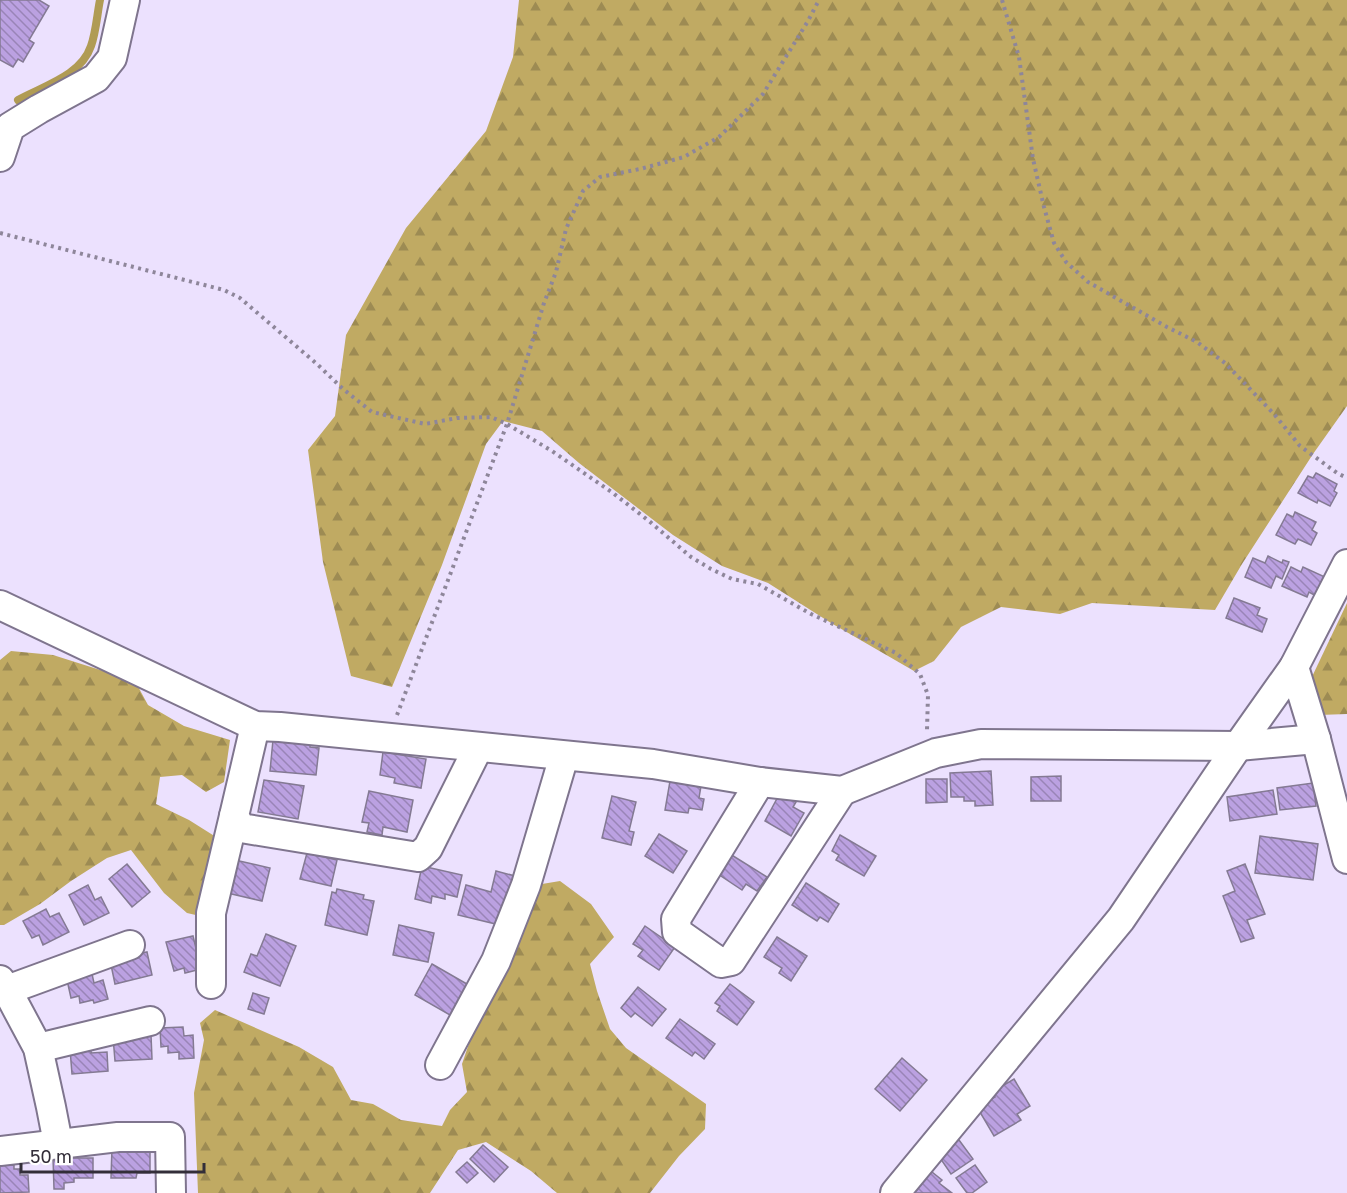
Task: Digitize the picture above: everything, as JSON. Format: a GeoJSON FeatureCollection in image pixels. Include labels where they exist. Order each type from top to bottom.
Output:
{"type":"FeatureCollection","features":[{"type":"Feature","properties":{"kind":"street"},"geometry":{"type":"LineString","coordinates":[[0,157],[10,127],[91,82],[102,72],[112,58],[125,0]]}},
{"type":"Feature","properties":{"kind":"street"},"geometry":{"type":"LineString","coordinates":[[895,1193],[1121,920],[1294,667],[1347,564]]}},
{"type":"Feature","properties":{"kind":"street"},"geometry":{"type":"LineString","coordinates":[[0,605],[255,726],[654,764],[759,782],[842,791],[936,753],[981,744],[1238,746],[1316,739]]}},
{"type":"Feature","properties":{"kind":"street"},"geometry":{"type":"LineString","coordinates":[[1294,667],[1316,739],[1347,859]]}},
{"type":"Feature","properties":{"kind":"street"},"geometry":{"type":"LineString","coordinates":[[211,984],[211,913],[255,726]]}},
{"type":"Feature","properties":{"kind":"street"},"geometry":{"type":"LineString","coordinates":[[234,816],[241,828],[417,857],[428,848],[478,748]]}},
{"type":"Feature","properties":{"kind":"street"},"geometry":{"type":"LineString","coordinates":[[440,1065],[496,961],[526,885],[564,756]]}},
{"type":"Feature","properties":{"kind":"street"},"geometry":{"type":"LineString","coordinates":[[759,782],[676,919],[677,932],[721,963],[731,961],[842,791]]}},
{"type":"Feature","properties":{"kind":"street"},"geometry":{"type":"LineString","coordinates":[[58,1143],[38,1048],[4,985],[130,945]]}},
{"type":"Feature","properties":{"kind":"street"},"geometry":{"type":"LineString","coordinates":[[38,1048],[150,1021]]}},
{"type":"Feature","properties":{"kind":"street"},"geometry":{"type":"LineString","coordinates":[[0,1151],[117,1137],[170,1137],[171,1193]]}},
{"type":"Feature","properties":{"kind":"path"},"geometry":{"type":"LineString","coordinates":[[389,738],[507,424],[544,303],[556,272],[566,229],[583,191],[600,177],[640,170],[684,157],[719,137],[763,94],[819,0]]}},
{"type":"Feature","properties":{"kind":"path"},"geometry":{"type":"LineString","coordinates":[[1002,0],[1019,57],[1033,159],[1044,207],[1054,243],[1066,262],[1088,282],[1197,342],[1226,363],[1274,414],[1300,446],[1347,478]]}},
{"type":"Feature","properties":{"kind":"path"},"geometry":{"type":"LineString","coordinates":[[0,233],[224,290],[240,297],[372,412],[425,424],[457,418],[490,417],[507,424],[552,450],[613,493],[691,557],[711,569],[732,579],[758,584],[811,614],[896,653],[920,674],[928,695],[924,758]]}},
{"type":"Feature","properties":{"kind":"green space"},"geometry":{"type":"Polygon","coordinates":[[[519,0],[1347,0],[1347,406],[1313,454],[1215,610],[1092,603],[1060,614],[1001,607],[961,627],[934,661],[914,671],[768,583],[722,566],[673,535],[579,463],[542,431],[503,421],[486,444],[442,565],[392,687],[351,676],[323,562],[308,450],[335,416],[346,335],[406,228],[486,131],[513,57],[519,0]]]}},
{"type":"Feature","properties":{"kind":"green space"},"geometry":{"type":"Polygon","coordinates":[[[1347,603],[1347,714],[1319,715],[1310,681],[1347,603]]]}},
{"type":"Feature","properties":{"kind":"green space"},"geometry":{"type":"Polygon","coordinates":[[[11,651],[53,655],[135,681],[148,705],[184,726],[230,740],[224,782],[206,792],[182,775],[160,777],[156,804],[189,820],[216,837],[200,916],[187,913],[164,893],[131,850],[107,858],[40,904],[4,925],[0,925],[0,660],[11,651]]]}},
{"type":"Feature","properties":{"kind":"green space"},"geometry":{"type":"Polygon","coordinates":[[[560,881],[591,904],[614,937],[590,964],[610,1029],[626,1048],[706,1104],[705,1129],[679,1156],[650,1193],[557,1193],[531,1171],[486,1142],[458,1150],[430,1193],[198,1193],[194,1093],[204,1040],[200,1023],[215,1010],[299,1047],[333,1067],[351,1100],[373,1104],[401,1120],[442,1126],[450,1110],[467,1092],[462,1064],[481,1008],[542,884],[560,881]]]}},
{"type":"Feature","properties":{"kind":"building"},"geometry":{"type":"Polygon","coordinates":[[[0,0],[39,0],[49,6],[29,40],[34,43],[23,62],[18,59],[13,67],[0,60],[0,0]]]}},
{"type":"Feature","properties":{"kind":"building"},"geometry":{"type":"Polygon","coordinates":[[[1316,473],[1337,484],[1334,491],[1337,493],[1330,506],[1318,500],[1317,503],[1298,493],[1308,476],[1313,478],[1316,473]]]}},
{"type":"Feature","properties":{"kind":"building"},"geometry":{"type":"Polygon","coordinates":[[[1295,512],[1316,522],[1312,530],[1317,533],[1311,545],[1298,539],[1295,544],[1276,535],[1287,514],[1293,517],[1295,512]]]}},
{"type":"Feature","properties":{"kind":"building"},"geometry":{"type":"Polygon","coordinates":[[[1268,556],[1282,563],[1283,560],[1289,562],[1282,579],[1276,576],[1271,588],[1245,577],[1253,558],[1265,563],[1268,556]]]}},
{"type":"Feature","properties":{"kind":"building"},"geometry":{"type":"Polygon","coordinates":[[[1291,567],[1301,572],[1303,567],[1325,577],[1316,596],[1309,592],[1307,597],[1282,586],[1291,567]]]}},
{"type":"Feature","properties":{"kind":"building"},"geometry":{"type":"Polygon","coordinates":[[[1234,598],[1260,608],[1257,615],[1267,619],[1262,632],[1226,618],[1234,598]]]}},
{"type":"Feature","properties":{"kind":"building"},"geometry":{"type":"Polygon","coordinates":[[[273,740],[310,743],[310,747],[319,748],[316,775],[270,771],[273,740]]]}},
{"type":"Feature","properties":{"kind":"building"},"geometry":{"type":"Polygon","coordinates":[[[383,752],[426,759],[421,788],[394,783],[395,778],[380,775],[383,752]]]}},
{"type":"Feature","properties":{"kind":"building"},"geometry":{"type":"Polygon","coordinates":[[[991,771],[993,805],[975,806],[975,801],[964,801],[964,797],[951,797],[950,773],[991,771]]]}},
{"type":"Feature","properties":{"kind":"building"},"geometry":{"type":"Polygon","coordinates":[[[1061,776],[1061,801],[1031,801],[1031,777],[1061,776]]]}},
{"type":"Feature","properties":{"kind":"building"},"geometry":{"type":"Polygon","coordinates":[[[926,779],[947,779],[947,802],[926,803],[926,779]]]}},
{"type":"Feature","properties":{"kind":"building"},"geometry":{"type":"Polygon","coordinates":[[[264,780],[304,786],[298,819],[258,812],[264,780]]]}},
{"type":"Feature","properties":{"kind":"building"},"geometry":{"type":"Polygon","coordinates":[[[670,781],[701,786],[699,798],[704,799],[702,810],[689,808],[688,813],[665,810],[670,781]]]}},
{"type":"Feature","properties":{"kind":"building"},"geometry":{"type":"Polygon","coordinates":[[[1313,783],[1316,806],[1280,810],[1277,788],[1313,783]]]}},
{"type":"Feature","properties":{"kind":"building"},"geometry":{"type":"Polygon","coordinates":[[[1273,790],[1277,814],[1230,821],[1227,797],[1273,790]]]}},
{"type":"Feature","properties":{"kind":"building"},"geometry":{"type":"Polygon","coordinates":[[[369,791],[413,800],[407,832],[383,827],[382,835],[367,832],[369,823],[362,822],[369,791]]]}},
{"type":"Feature","properties":{"kind":"building"},"geometry":{"type":"Polygon","coordinates":[[[780,793],[796,802],[793,807],[804,813],[791,836],[765,821],[780,793]]]}},
{"type":"Feature","properties":{"kind":"building"},"geometry":{"type":"Polygon","coordinates":[[[612,796],[636,802],[629,831],[634,832],[631,845],[602,838],[612,796]]]}},
{"type":"Feature","properties":{"kind":"building"},"geometry":{"type":"Polygon","coordinates":[[[659,834],[687,851],[673,873],[645,856],[659,834]]]}},
{"type":"Feature","properties":{"kind":"building"},"geometry":{"type":"Polygon","coordinates":[[[840,835],[876,856],[864,876],[836,860],[839,855],[832,851],[840,835]]]}},
{"type":"Feature","properties":{"kind":"building"},"geometry":{"type":"Polygon","coordinates":[[[1260,836],[1318,844],[1313,880],[1255,873],[1260,836]]]}},
{"type":"Feature","properties":{"kind":"building"},"geometry":{"type":"Polygon","coordinates":[[[307,853],[337,860],[331,886],[300,879],[307,853]]]}},
{"type":"Feature","properties":{"kind":"building"},"geometry":{"type":"Polygon","coordinates":[[[730,854],[767,877],[757,891],[746,884],[742,890],[718,874],[730,854]]]}},
{"type":"Feature","properties":{"kind":"building"},"geometry":{"type":"Polygon","coordinates":[[[235,860],[270,868],[262,901],[227,893],[235,860]]]}},
{"type":"Feature","properties":{"kind":"building"},"geometry":{"type":"Polygon","coordinates":[[[127,864],[150,892],[132,907],[109,879],[127,864]]]}},
{"type":"Feature","properties":{"kind":"building"},"geometry":{"type":"Polygon","coordinates":[[[1245,864],[1265,914],[1247,920],[1254,938],[1241,942],[1223,896],[1235,891],[1227,871],[1245,864]]]}},
{"type":"Feature","properties":{"kind":"building"},"geometry":{"type":"Polygon","coordinates":[[[422,866],[462,875],[457,897],[445,894],[445,899],[432,896],[431,903],[415,899],[422,866]]]}},
{"type":"Feature","properties":{"kind":"building"},"geometry":{"type":"Polygon","coordinates":[[[496,871],[519,877],[500,925],[458,915],[466,885],[491,892],[496,871]]]}},
{"type":"Feature","properties":{"kind":"building"},"geometry":{"type":"Polygon","coordinates":[[[806,883],[839,904],[828,922],[820,917],[817,921],[792,905],[806,883]]]}},
{"type":"Feature","properties":{"kind":"building"},"geometry":{"type":"Polygon","coordinates":[[[88,885],[95,900],[101,897],[109,913],[84,925],[69,895],[88,885]]]}},
{"type":"Feature","properties":{"kind":"building"},"geometry":{"type":"Polygon","coordinates":[[[337,889],[364,895],[363,899],[374,901],[367,935],[325,925],[332,892],[336,893],[337,889]]]}},
{"type":"Feature","properties":{"kind":"building"},"geometry":{"type":"Polygon","coordinates":[[[46,909],[50,917],[59,913],[69,932],[43,945],[39,935],[32,938],[23,921],[46,909]]]}},
{"type":"Feature","properties":{"kind":"building"},"geometry":{"type":"Polygon","coordinates":[[[399,925],[434,933],[428,962],[393,955],[399,925]]]}},
{"type":"Feature","properties":{"kind":"building"},"geometry":{"type":"Polygon","coordinates":[[[645,926],[675,947],[659,970],[638,956],[643,950],[633,944],[645,926]]]}},
{"type":"Feature","properties":{"kind":"building"},"geometry":{"type":"Polygon","coordinates":[[[266,934],[296,946],[280,986],[244,972],[251,954],[257,956],[266,934]]]}},
{"type":"Feature","properties":{"kind":"building"},"geometry":{"type":"Polygon","coordinates":[[[193,936],[201,969],[185,973],[184,968],[174,971],[166,942],[193,936]]]}},
{"type":"Feature","properties":{"kind":"building"},"geometry":{"type":"Polygon","coordinates":[[[777,937],[807,956],[791,981],[779,973],[782,968],[764,957],[777,937]]]}},
{"type":"Feature","properties":{"kind":"building"},"geometry":{"type":"Polygon","coordinates":[[[147,952],[152,975],[115,984],[110,960],[147,952]]]}},
{"type":"Feature","properties":{"kind":"building"},"geometry":{"type":"Polygon","coordinates":[[[432,964],[474,988],[457,1019],[415,995],[432,964]]]}},
{"type":"Feature","properties":{"kind":"building"},"geometry":{"type":"Polygon","coordinates":[[[92,974],[94,983],[103,980],[108,999],[94,1003],[93,1000],[80,1003],[79,996],[71,998],[67,980],[92,974]]]}},
{"type":"Feature","properties":{"kind":"building"},"geometry":{"type":"Polygon","coordinates":[[[730,984],[754,1002],[737,1025],[717,1011],[720,1006],[715,1003],[730,984]]]}},
{"type":"Feature","properties":{"kind":"building"},"geometry":{"type":"Polygon","coordinates":[[[638,987],[666,1009],[652,1026],[635,1013],[631,1017],[621,1008],[638,987]]]}},
{"type":"Feature","properties":{"kind":"building"},"geometry":{"type":"Polygon","coordinates":[[[253,993],[269,998],[264,1014],[248,1009],[253,993]]]}},
{"type":"Feature","properties":{"kind":"building"},"geometry":{"type":"Polygon","coordinates":[[[680,1019],[715,1044],[704,1059],[695,1052],[692,1056],[666,1038],[680,1019]]]}},
{"type":"Feature","properties":{"kind":"building"},"geometry":{"type":"Polygon","coordinates":[[[183,1027],[184,1036],[193,1035],[194,1058],[179,1059],[179,1052],[168,1053],[168,1046],[161,1047],[160,1028],[183,1027]]]}},
{"type":"Feature","properties":{"kind":"building"},"geometry":{"type":"Polygon","coordinates":[[[151,1035],[152,1059],[115,1061],[113,1037],[151,1035]]]}},
{"type":"Feature","properties":{"kind":"building"},"geometry":{"type":"Polygon","coordinates":[[[91,1048],[91,1053],[107,1052],[108,1071],[72,1074],[70,1049],[91,1048]]]}},
{"type":"Feature","properties":{"kind":"building"},"geometry":{"type":"Polygon","coordinates":[[[902,1058],[927,1080],[900,1111],[875,1089],[902,1058]]]}},
{"type":"Feature","properties":{"kind":"building"},"geometry":{"type":"Polygon","coordinates":[[[1014,1079],[1030,1106],[1017,1114],[1021,1120],[994,1136],[977,1107],[995,1097],[992,1092],[1014,1079]]]}},
{"type":"Feature","properties":{"kind":"building"},"geometry":{"type":"Polygon","coordinates":[[[959,1140],[973,1159],[951,1174],[938,1155],[959,1140]]]}},
{"type":"Feature","properties":{"kind":"building"},"geometry":{"type":"Polygon","coordinates":[[[483,1145],[508,1167],[494,1182],[470,1159],[483,1145]]]}},
{"type":"Feature","properties":{"kind":"building"},"geometry":{"type":"Polygon","coordinates":[[[112,1148],[150,1148],[150,1173],[137,1173],[136,1178],[111,1178],[112,1148]]]}},
{"type":"Feature","properties":{"kind":"building"},"geometry":{"type":"Polygon","coordinates":[[[53,1158],[93,1158],[93,1178],[74,1178],[74,1182],[64,1183],[64,1189],[54,1189],[53,1158]]]}},
{"type":"Feature","properties":{"kind":"building"},"geometry":{"type":"Polygon","coordinates":[[[467,1162],[478,1173],[467,1183],[456,1172],[467,1162]]]}},
{"type":"Feature","properties":{"kind":"building"},"geometry":{"type":"Polygon","coordinates":[[[0,1165],[14,1165],[14,1169],[20,1169],[20,1175],[28,1175],[29,1192],[0,1193],[0,1165]]]}},
{"type":"Feature","properties":{"kind":"building"},"geometry":{"type":"Polygon","coordinates":[[[975,1165],[987,1182],[972,1193],[967,1193],[956,1178],[975,1165]]]}},
{"type":"Feature","properties":{"kind":"building"},"geometry":{"type":"Polygon","coordinates":[[[927,1168],[942,1180],[939,1183],[952,1193],[907,1193],[927,1168]]]}},
{"type":"Feature","properties":{"kind":"waterway"},"geometry":{"type":"LineString","coordinates":[[18,100],[60,79],[79,65],[91,46],[100,0]]}}]}
